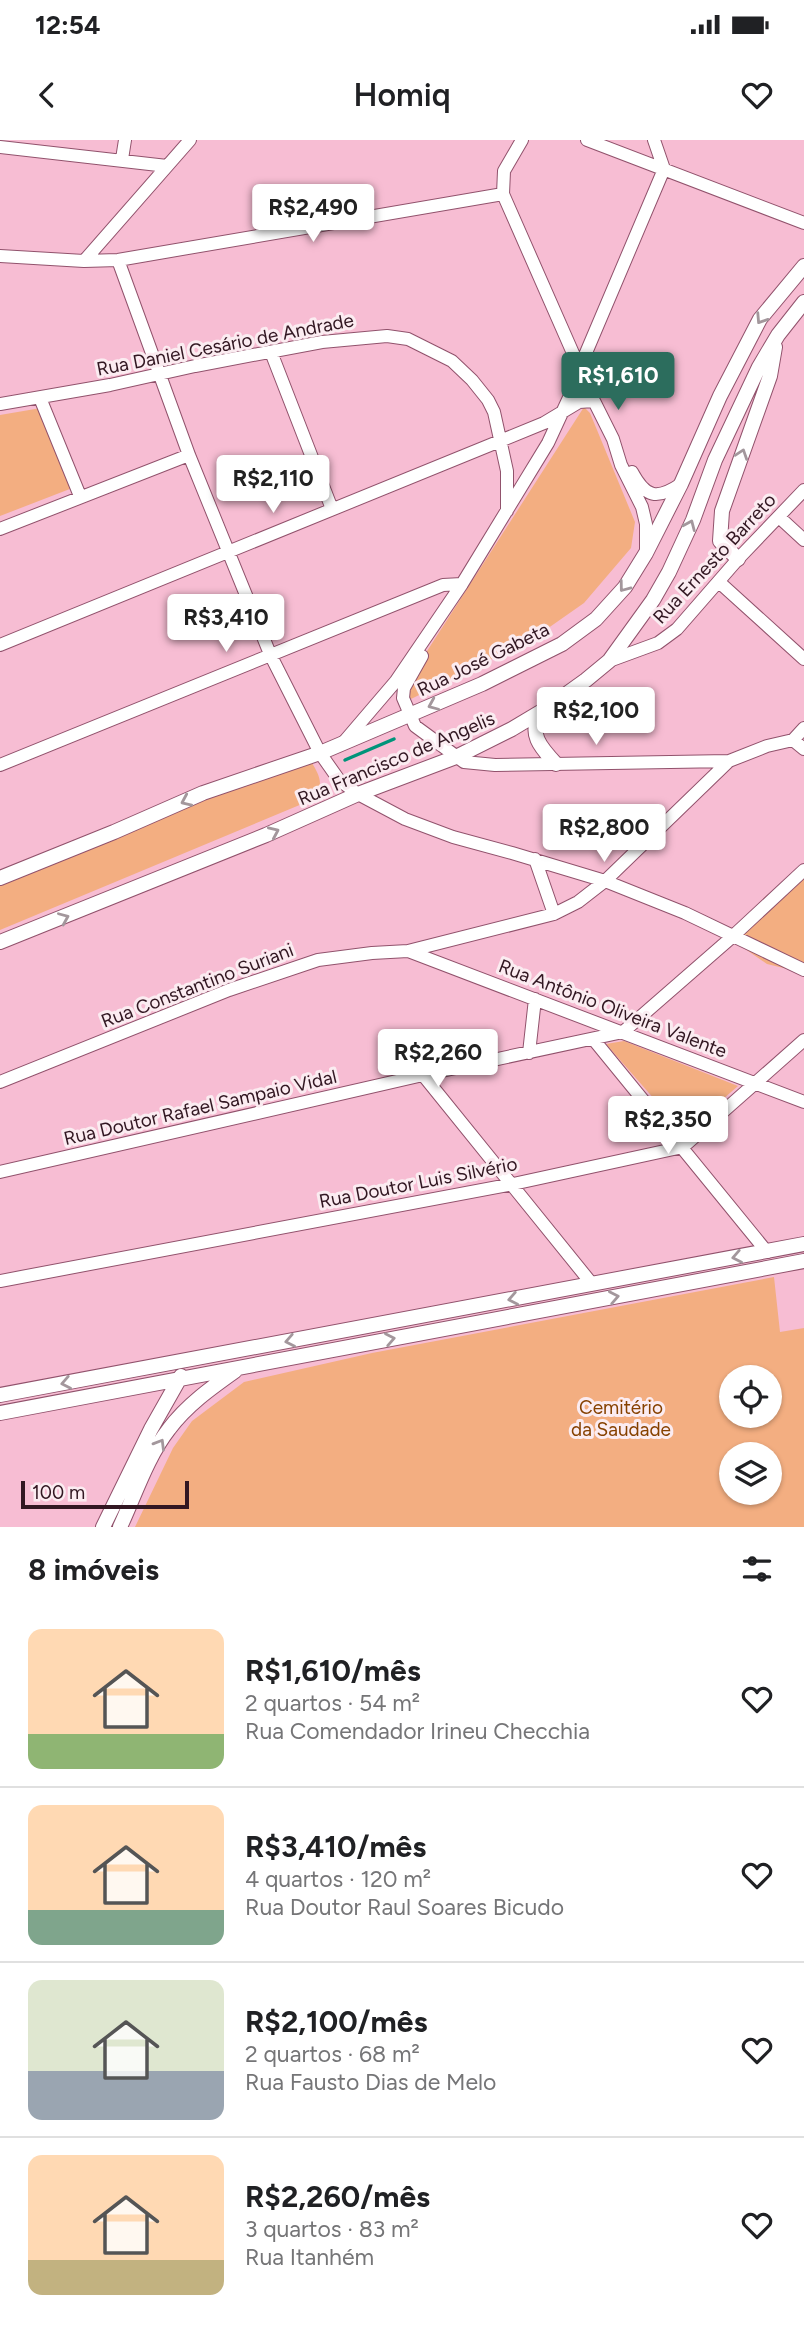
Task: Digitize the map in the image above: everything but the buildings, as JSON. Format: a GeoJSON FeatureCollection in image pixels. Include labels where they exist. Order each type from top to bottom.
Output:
{"type":"FeatureCollection","features":[{"type":"Feature","properties":{"kind":"main road","name":"Rua José Gabeta"},"geometry":{"type":"LineString","coordinates":[[0,878],[203,793],[320,753],[411,715],[482,684],[562,644],[596,619],[625,587],[646,553],[681,484],[720,396],[760,319],[804,267]]}},
{"type":"Feature","properties":{"kind":"main road","name":"Rua Francisco de Angelis"},"geometry":{"type":"LineString","coordinates":[[0,942],[266,835],[358,794],[456,757],[547,708],[609,661],[653,600],[669,572],[693,520],[715,460],[759,367],[778,335],[804,302]]}},
{"type":"Feature","properties":{"kind":"main road"},"geometry":{"type":"LineString","coordinates":[[738,559],[720,541],[722,511],[770,376],[778,335]]}},
{"type":"Feature","properties":{"kind":"main road"},"geometry":{"type":"LineString","coordinates":[[547,708],[534,726],[535,735],[543,750],[556,764]]}},
{"type":"Feature","properties":{"kind":"main road"},"geometry":{"type":"LineString","coordinates":[[0,1395],[804,1244]]}},
{"type":"Feature","properties":{"kind":"main road"},"geometry":{"type":"LineString","coordinates":[[0,1413],[804,1261]]}},
{"type":"Feature","properties":{"kind":"main road"},"geometry":{"type":"LineString","coordinates":[[103,1527],[178,1379],[197,1359]]}},
{"type":"Feature","properties":{"kind":"main road"},"geometry":{"type":"LineString","coordinates":[[120,1527],[158,1445],[169,1429],[205,1392],[240,1368]]}},
{"type":"Feature","properties":{"kind":"street"},"geometry":{"type":"LineString","coordinates":[[122,159],[125,140]]}},
{"type":"Feature","properties":{"kind":"street"},"geometry":{"type":"LineString","coordinates":[[84,261],[190,140]]}},
{"type":"Feature","properties":{"kind":"street"},"geometry":{"type":"LineString","coordinates":[[522,140],[504,171],[503,194],[613,439],[621,465],[642,507],[646,524],[646,553]]}},
{"type":"Feature","properties":{"kind":"street"},"geometry":{"type":"LineString","coordinates":[[587,140],[804,223]]}},
{"type":"Feature","properties":{"kind":"street"},"geometry":{"type":"LineString","coordinates":[[342,743],[396,681],[448,606],[548,443],[664,169],[654,140]]}},
{"type":"Feature","properties":{"kind":"street"},"geometry":{"type":"LineString","coordinates":[[0,147],[167,166]]}},
{"type":"Feature","properties":{"kind":"street"},"geometry":{"type":"LineString","coordinates":[[0,257],[118,260],[503,194]]}},
{"type":"Feature","properties":{"kind":"street"},"geometry":{"type":"LineString","coordinates":[[118,260],[189,454],[270,654],[331,771],[358,794],[381,808],[453,837],[605,881],[685,913],[804,970]]}},
{"type":"Feature","properties":{"kind":"street","name":"Rua Daniel Cesário de Andrade"},"geometry":{"type":"LineString","coordinates":[[0,404],[354,338],[376,336],[408,339],[423,344],[452,361],[472,380],[494,412],[507,471],[508,511]]}},
{"type":"Feature","properties":{"kind":"street"},"geometry":{"type":"LineString","coordinates":[[271,352],[332,509]]}},
{"type":"Feature","properties":{"kind":"street"},"geometry":{"type":"LineString","coordinates":[[40,398],[80,496]]}},
{"type":"Feature","properties":{"kind":"street"},"geometry":{"type":"LineString","coordinates":[[0,645],[500,441],[560,414],[579,402],[594,401]]}},
{"type":"Feature","properties":{"kind":"street"},"geometry":{"type":"LineString","coordinates":[[613,439],[624,454],[637,481],[648,493],[660,495],[681,484]]}},
{"type":"Feature","properties":{"kind":"street"},"geometry":{"type":"LineString","coordinates":[[0,529],[189,454]]}},
{"type":"Feature","properties":{"kind":"street","name":"Rua Ernesto Barreto"},"geometry":{"type":"LineString","coordinates":[[609,661],[658,643],[677,629],[738,559],[804,490]]}},
{"type":"Feature","properties":{"kind":"street"},"geometry":{"type":"LineString","coordinates":[[779,517],[804,540]]}},
{"type":"Feature","properties":{"kind":"street"},"geometry":{"type":"LineString","coordinates":[[719,582],[804,659]]}},
{"type":"Feature","properties":{"kind":"street"},"geometry":{"type":"LineString","coordinates":[[0,765],[443,585],[462,584]]}},
{"type":"Feature","properties":{"kind":"street"},"geometry":{"type":"LineString","coordinates":[[448,606],[404,688],[403,698],[415,726],[464,762],[495,765],[729,761],[766,746],[793,740],[804,728]]}},
{"type":"Feature","properties":{"kind":"street"},"geometry":{"type":"LineString","coordinates":[[793,740],[804,749]]}},
{"type":"Feature","properties":{"kind":"street","name":"Rua Constantino Suriani"},"geometry":{"type":"LineString","coordinates":[[0,1082],[229,990],[294,968],[338,957],[408,951],[554,914],[578,902],[605,881],[729,761]]}},
{"type":"Feature","properties":{"kind":"street"},"geometry":{"type":"LineString","coordinates":[[535,859],[554,914]]}},
{"type":"Feature","properties":{"kind":"street","name":"Rua Doutor Rafael Sampaio Vidal"},"geometry":{"type":"LineString","coordinates":[[0,1172],[623,1032],[804,870]]}},
{"type":"Feature","properties":{"kind":"street","name":"Rua Antônio Oliveira Valente"},"geometry":{"type":"LineString","coordinates":[[408,951],[804,1102]]}},
{"type":"Feature","properties":{"kind":"street"},"geometry":{"type":"LineString","coordinates":[[529,1053],[535,999]]}},
{"type":"Feature","properties":{"kind":"street"},"geometry":{"type":"LineString","coordinates":[[594,1040],[767,1252]]}},
{"type":"Feature","properties":{"kind":"street","name":"Rua Doutor Luis Silvério"},"geometry":{"type":"LineString","coordinates":[[1,1276],[513,1184],[683,1147],[804,1040]]}},
{"type":"Feature","properties":{"kind":"street"},"geometry":{"type":"LineString","coordinates":[[423,1075],[592,1284]]}},
{"type":"Feature","properties":{"kind":"green space"},"geometry":{"type":"Polygon","coordinates":[[[584,407],[590,413],[635,522],[631,548],[584,603],[534,638],[411,699],[407,692],[411,676],[584,407]]]}},
{"type":"Feature","properties":{"kind":"green space"},"geometry":{"type":"Polygon","coordinates":[[[41,408],[75,487],[0,516],[0,415],[41,408]]]}},
{"type":"Feature","properties":{"kind":"green space"},"geometry":{"type":"Polygon","coordinates":[[[302,757],[310,759],[320,779],[314,799],[0,930],[0,881],[302,757]]]}},
{"type":"Feature","properties":{"kind":"green space"},"geometry":{"type":"Polygon","coordinates":[[[804,867],[804,973],[767,964],[738,944],[751,912],[765,897],[804,867]]]}},
{"type":"Feature","properties":{"kind":"green space"},"geometry":{"type":"Polygon","coordinates":[[[624,1041],[738,1086],[684,1133],[606,1044],[624,1041]]]}},
{"type":"Feature","properties":{"kind":"green space","name":"Cemitério da Saudade"},"geometry":{"type":"Polygon","coordinates":[[[774,1277],[780,1332],[804,1328],[804,1527],[135,1527],[173,1448],[192,1421],[244,1382],[372,1353],[774,1277]]]}},
{"type":"Feature","properties":{"kind":"waterway"},"geometry":{"type":"LineString","coordinates":[[345,760],[394,739]]}}]}
